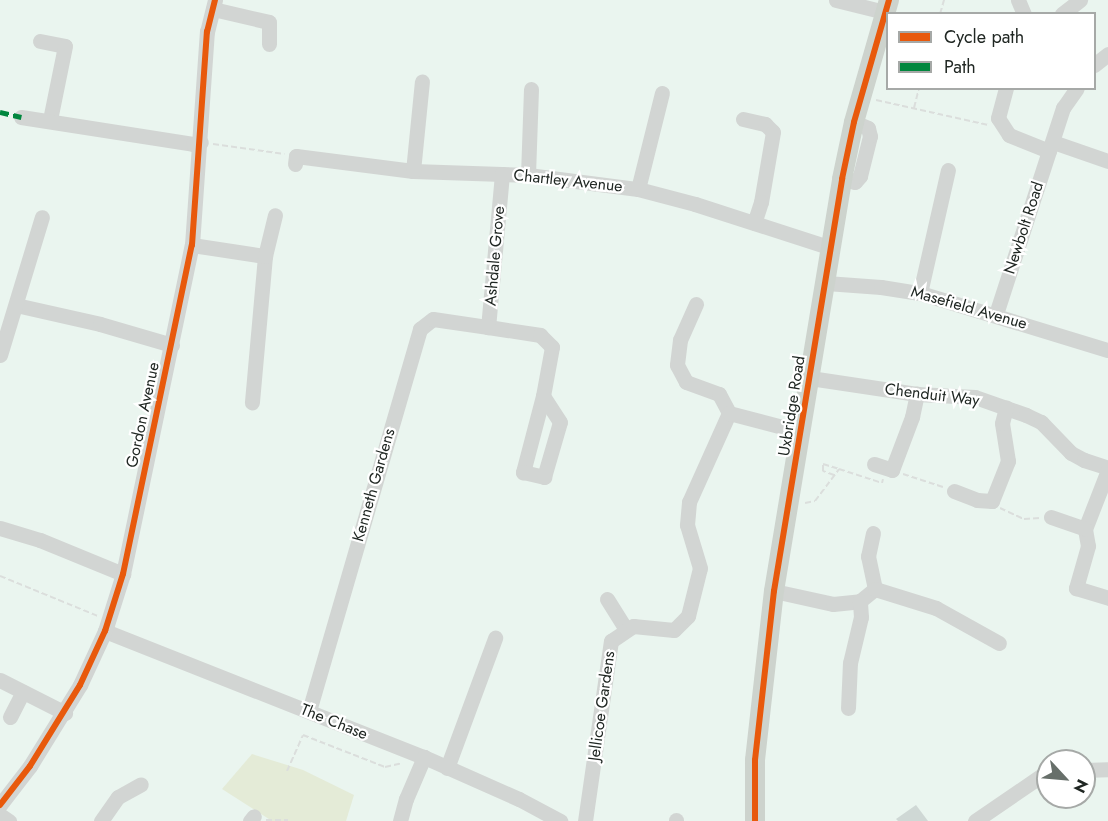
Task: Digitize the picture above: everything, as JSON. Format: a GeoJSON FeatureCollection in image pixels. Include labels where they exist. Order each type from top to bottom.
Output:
{"type":"FeatureCollection","features":[{"type":"Feature","properties":{"kind":"main road","name":"Uxbridge Road"},"geometry":{"type":"LineString","coordinates":[[755,821],[755,760],[774,591],[842,180],[854,122],[886,13]]}},
{"type":"Feature","properties":{"kind":"street"},"geometry":{"type":"LineString","coordinates":[[836,0],[886,13]]}},
{"type":"Feature","properties":{"kind":"street"},"geometry":{"type":"LineString","coordinates":[[1065,12],[1080,0]]}},
{"type":"Feature","properties":{"kind":"street"},"geometry":{"type":"LineString","coordinates":[[214,5],[269,22],[269,44]]}},
{"type":"Feature","properties":{"kind":"street","name":"Gordon Avenue"},"geometry":{"type":"LineString","coordinates":[[0,805],[30,766],[65,712],[106,626],[123,574],[192,245],[207,32],[214,5]]}},
{"type":"Feature","properties":{"kind":"street"},"geometry":{"type":"LineString","coordinates":[[39,40],[65,46],[50,120]]}},
{"type":"Feature","properties":{"kind":"street"},"geometry":{"type":"LineString","coordinates":[[1096,64],[1108,54]]}},
{"type":"Feature","properties":{"kind":"street"},"geometry":{"type":"LineString","coordinates":[[414,171],[422,81]]}},
{"type":"Feature","properties":{"kind":"street"},"geometry":{"type":"LineString","coordinates":[[528,175],[531,89]]}},
{"type":"Feature","properties":{"kind":"street"},"geometry":{"type":"LineString","coordinates":[[1005,90],[998,118],[1009,135],[1108,161]]}},
{"type":"Feature","properties":{"kind":"street","name":"Newbolt Road"},"geometry":{"type":"LineString","coordinates":[[996,314],[1064,108],[1076,90]]}},
{"type":"Feature","properties":{"kind":"street"},"geometry":{"type":"LineString","coordinates":[[638,189],[662,93]]}},
{"type":"Feature","properties":{"kind":"street"},"geometry":{"type":"LineString","coordinates":[[21,117],[192,144],[201,142]]}},
{"type":"Feature","properties":{"kind":"street"},"geometry":{"type":"LineString","coordinates":[[743,119],[765,124],[773,132],[761,202],[754,223]]}},
{"type":"Feature","properties":{"kind":"street","name":"Chartley Avenue"},"geometry":{"type":"LineString","coordinates":[[296,160],[414,171],[528,175],[638,189],[831,248]]}},
{"type":"Feature","properties":{"kind":"street"},"geometry":{"type":"LineString","coordinates":[[920,293],[948,170]]}},
{"type":"Feature","properties":{"kind":"street","name":"Ashdale Grove"},"geometry":{"type":"LineString","coordinates":[[502,174],[488,327],[540,334],[552,347],[543,396]]}},
{"type":"Feature","properties":{"kind":"street"},"geometry":{"type":"LineString","coordinates":[[252,402],[265,256],[275,215]]}},
{"type":"Feature","properties":{"kind":"street"},"geometry":{"type":"LineString","coordinates":[[0,355],[42,217]]}},
{"type":"Feature","properties":{"kind":"street"},"geometry":{"type":"LineString","coordinates":[[192,245],[265,256]]}},
{"type":"Feature","properties":{"kind":"street","name":"Masefield Avenue"},"geometry":{"type":"LineString","coordinates":[[826,283],[881,287],[920,293],[996,314],[1108,350]]}},
{"type":"Feature","properties":{"kind":"street"},"geometry":{"type":"LineString","coordinates":[[696,304],[680,340],[676,365],[686,382],[719,394],[729,413],[802,432]]}},
{"type":"Feature","properties":{"kind":"street"},"geometry":{"type":"LineString","coordinates":[[16,305],[100,324],[172,345]]}},
{"type":"Feature","properties":{"kind":"street","name":"Kenneth Gardens"},"geometry":{"type":"LineString","coordinates":[[309,711],[420,329],[433,319],[488,327]]}},
{"type":"Feature","properties":{"kind":"street","name":"Chenduit Way"},"geometry":{"type":"LineString","coordinates":[[810,378],[917,394],[975,397],[1041,422],[1071,453],[1108,469]]}},
{"type":"Feature","properties":{"kind":"street"},"geometry":{"type":"LineString","coordinates":[[884,467],[912,417],[917,394]]}},
{"type":"Feature","properties":{"kind":"street"},"geometry":{"type":"LineString","coordinates":[[954,491],[977,500],[992,501],[1008,461],[1002,423],[1006,408]]}},
{"type":"Feature","properties":{"kind":"street","name":"Jellicoe Gardens"},"geometry":{"type":"LineString","coordinates":[[585,821],[611,641],[633,626],[674,630],[688,616],[700,568],[687,525],[689,502],[729,413]]}},
{"type":"Feature","properties":{"kind":"street"},"geometry":{"type":"LineString","coordinates":[[1108,469],[1085,529],[1088,546],[1076,588],[1108,598]]}},
{"type":"Feature","properties":{"kind":"street"},"geometry":{"type":"LineString","coordinates":[[1052,517],[1085,529]]}},
{"type":"Feature","properties":{"kind":"street"},"geometry":{"type":"LineString","coordinates":[[0,528],[40,540],[123,574]]}},
{"type":"Feature","properties":{"kind":"street"},"geometry":{"type":"LineString","coordinates":[[873,533],[868,556],[875,589]]}},
{"type":"Feature","properties":{"kind":"street"},"geometry":{"type":"LineString","coordinates":[[774,591],[833,604],[860,601],[875,589]]}},
{"type":"Feature","properties":{"kind":"street"},"geometry":{"type":"LineString","coordinates":[[875,589],[936,608],[999,643]]}},
{"type":"Feature","properties":{"kind":"street"},"geometry":{"type":"LineString","coordinates":[[607,599],[626,630]]}},
{"type":"Feature","properties":{"kind":"street"},"geometry":{"type":"LineString","coordinates":[[848,708],[850,663],[861,617],[860,601]]}},
{"type":"Feature","properties":{"kind":"street","name":"The Chase"},"geometry":{"type":"LineString","coordinates":[[106,626],[424,757],[519,799],[560,821]]}},
{"type":"Feature","properties":{"kind":"street"},"geometry":{"type":"LineString","coordinates":[[447,768],[495,638]]}},
{"type":"Feature","properties":{"kind":"street"},"geometry":{"type":"LineString","coordinates":[[0,680],[65,712]]}},
{"type":"Feature","properties":{"kind":"street"},"geometry":{"type":"LineString","coordinates":[[10,717],[23,692]]}},
{"type":"Feature","properties":{"kind":"street"},"geometry":{"type":"LineString","coordinates":[[400,821],[406,799],[424,757]]}},
{"type":"Feature","properties":{"kind":"street"},"geometry":{"type":"LineString","coordinates":[[975,821],[1036,779]]}},
{"type":"Feature","properties":{"kind":"street"},"geometry":{"type":"LineString","coordinates":[[101,821],[118,797],[141,784]]}},
{"type":"Feature","properties":{"kind":"street"},"geometry":{"type":"LineString","coordinates":[[0,815],[9,821]]}},
{"type":"Feature","properties":{"kind":"path"},"geometry":{"type":"LineString","coordinates":[[914,108],[918,90]]}},
{"type":"Feature","properties":{"kind":"path"},"geometry":{"type":"LineString","coordinates":[[861,97],[1005,129]]}},
{"type":"Feature","properties":{"kind":"path"},"geometry":{"type":"LineString","coordinates":[[201,142],[296,160]]}},
{"type":"Feature","properties":{"kind":"path"},"geometry":{"type":"LineString","coordinates":[[834,475],[823,471],[823,464],[882,483],[884,467],[954,491]]}},
{"type":"Feature","properties":{"kind":"path"},"geometry":{"type":"LineString","coordinates":[[790,501],[803,504],[815,501],[839,469]]}},
{"type":"Feature","properties":{"kind":"path"},"geometry":{"type":"LineString","coordinates":[[992,501],[1005,512],[1024,519],[1052,517]]}},
{"type":"Feature","properties":{"kind":"path"},"geometry":{"type":"LineString","coordinates":[[0,576],[106,626]]}},
{"type":"Feature","properties":{"kind":"path"},"geometry":{"type":"LineString","coordinates":[[287,771],[303,735],[385,767],[424,757]]}},
{"type":"Feature","properties":{"kind":"path"},"geometry":{"type":"LineString","coordinates":[[252,819],[288,820]]}},
{"type":"Feature","properties":{"kind":"green space"},"geometry":{"type":"Polygon","coordinates":[[[252,754],[303,770],[354,795],[346,821],[272,821],[222,789],[252,754]]]}},
{"type":"Feature","properties":{"kind":"building"},"geometry":{"type":"Polygon","coordinates":[[[916,805],[928,821],[898,821],[896,819],[916,805]]]}},
{"type":"Feature","properties":{"kind":"marked path"},"geometry":{"type":"LineString","coordinates":[[0,112],[21,117]]}},
{"type":"Feature","properties":{"kind":"cycle path"},"geometry":{"type":"LineString","coordinates":[[0,805],[30,766],[80,685],[105,631],[123,574],[192,245],[207,32],[215,0]]}},
{"type":"Feature","properties":{"kind":"cycle path"},"geometry":{"type":"LineString","coordinates":[[755,821],[755,760],[774,591],[842,179],[854,122],[889,0]]}}]}
